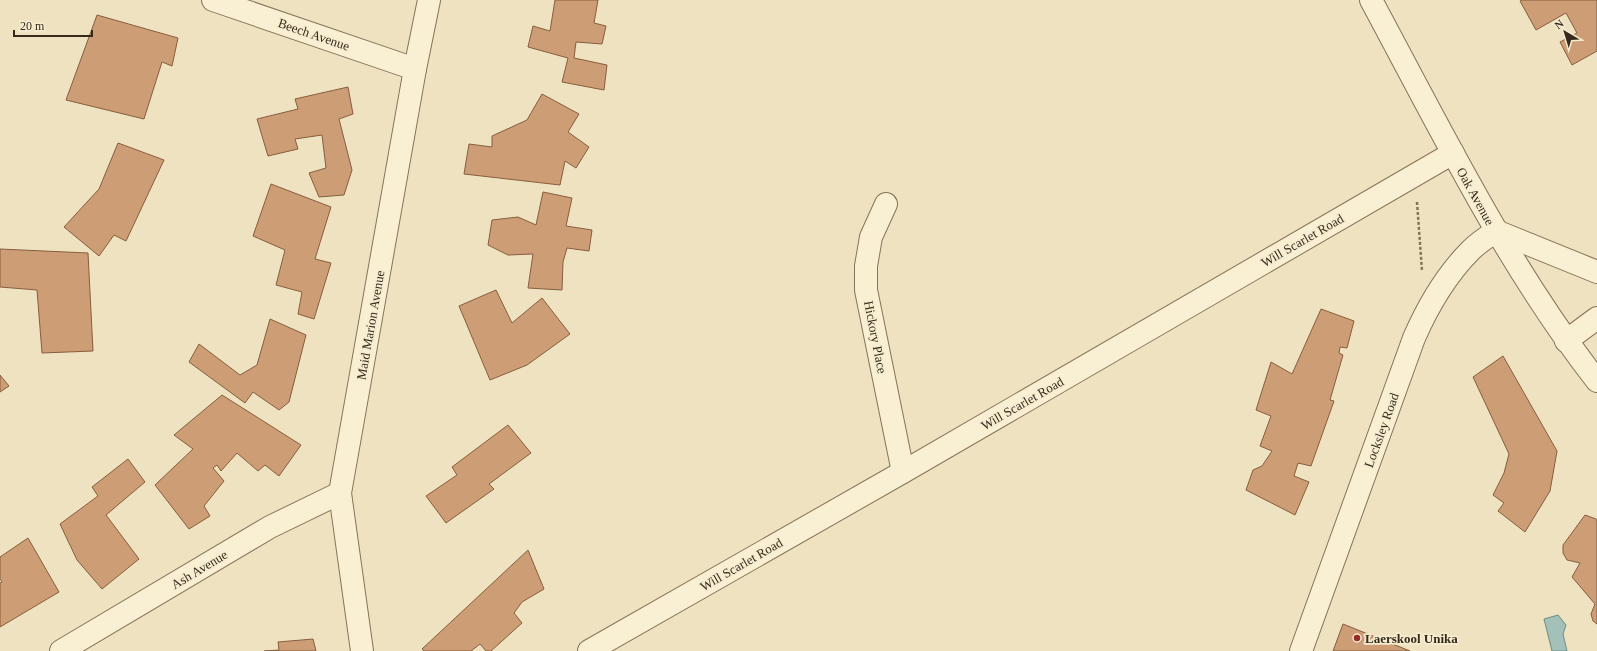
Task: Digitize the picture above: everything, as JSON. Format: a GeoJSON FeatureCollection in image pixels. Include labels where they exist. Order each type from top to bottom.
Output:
{"type":"FeatureCollection","features":[{"type":"Feature","properties":{"kind":"street","name":"Beech Avenue"},"geometry":{"type":"LineString","coordinates":[[213,0],[415,69]]}},
{"type":"Feature","properties":{"kind":"street","name":"Maid Marion Avenue"},"geometry":{"type":"LineString","coordinates":[[362,651],[340,493],[415,69],[429,0]]}},
{"type":"Feature","properties":{"kind":"street","name":"Oak Avenue"},"geometry":{"type":"LineString","coordinates":[[1372,0],[1496,232],[1566,341],[1597,381]]}},
{"type":"Feature","properties":{"kind":"street","name":"Will Scarlet Road"},"geometry":{"type":"LineString","coordinates":[[589,651],[903,472],[1453,153]]}},
{"type":"Feature","properties":{"kind":"street","name":"Hickory Place"},"geometry":{"type":"LineString","coordinates":[[886,204],[871,237],[866,266],[866,290],[903,472]]}},
{"type":"Feature","properties":{"kind":"street"},"geometry":{"type":"LineString","coordinates":[[1496,232],[1597,272]]}},
{"type":"Feature","properties":{"kind":"street","name":"Locksley Road"},"geometry":{"type":"LineString","coordinates":[[1301,651],[1414,338],[1423,318],[1436,295],[1466,255],[1481,241],[1496,232]]}},
{"type":"Feature","properties":{"kind":"street"},"geometry":{"type":"LineString","coordinates":[[1566,341],[1597,318]]}},
{"type":"Feature","properties":{"kind":"street","name":"Ash Avenue"},"geometry":{"type":"LineString","coordinates":[[61,651],[270,526],[340,493]]}},
{"type":"Feature","properties":{"kind":"path"},"geometry":{"type":"LineString","coordinates":[[1417,202],[1422,277]]}},
{"type":"Feature","properties":{"kind":"water"},"geometry":{"type":"Polygon","coordinates":[[[1558,615],[1566,625],[1563,634],[1567,651],[1552,651],[1544,619],[1558,615]]]}},
{"type":"Feature","properties":{"kind":"building"},"geometry":{"type":"Polygon","coordinates":[[[555,0],[598,0],[594,23],[606,26],[602,44],[576,42],[574,58],[607,65],[604,90],[562,82],[568,58],[528,47],[533,26],[550,31],[555,0]]]}},
{"type":"Feature","properties":{"kind":"building"},"geometry":{"type":"Polygon","coordinates":[[[1597,0],[1597,51],[1572,65],[1560,42],[1577,33],[1566,13],[1536,30],[1520,1],[1597,0]]]}},
{"type":"Feature","properties":{"kind":"building"},"geometry":{"type":"Polygon","coordinates":[[[97,15],[178,38],[172,66],[162,62],[144,119],[66,100],[97,15]]]}},
{"type":"Feature","properties":{"kind":"building"},"geometry":{"type":"Polygon","coordinates":[[[348,87],[353,114],[339,119],[352,170],[344,195],[319,197],[309,173],[326,168],[322,135],[295,139],[298,149],[268,156],[257,119],[298,109],[295,99],[348,87]]]}},
{"type":"Feature","properties":{"kind":"building"},"geometry":{"type":"Polygon","coordinates":[[[542,94],[579,114],[568,132],[589,147],[576,168],[565,161],[560,185],[464,174],[469,144],[492,147],[492,136],[527,120],[542,94]]]}},
{"type":"Feature","properties":{"kind":"building"},"geometry":{"type":"Polygon","coordinates":[[[118,143],[164,160],[126,241],[114,235],[99,256],[64,227],[99,189],[118,143]]]}},
{"type":"Feature","properties":{"kind":"building"},"geometry":{"type":"Polygon","coordinates":[[[271,184],[331,207],[315,259],[331,263],[314,319],[298,314],[302,292],[276,285],[285,250],[253,236],[271,184]]]}},
{"type":"Feature","properties":{"kind":"building"},"geometry":{"type":"Polygon","coordinates":[[[543,192],[572,198],[566,226],[592,230],[589,251],[567,248],[563,262],[562,290],[528,288],[533,254],[508,255],[488,245],[492,220],[518,217],[536,225],[543,192]]]}},
{"type":"Feature","properties":{"kind":"building"},"geometry":{"type":"Polygon","coordinates":[[[0,249],[88,253],[93,351],[42,353],[37,290],[0,287],[0,249]]]}},
{"type":"Feature","properties":{"kind":"building"},"geometry":{"type":"Polygon","coordinates":[[[496,290],[512,323],[542,298],[570,334],[527,365],[490,380],[459,306],[496,290]]]}},
{"type":"Feature","properties":{"kind":"building"},"geometry":{"type":"Polygon","coordinates":[[[1321,309],[1354,321],[1347,348],[1340,347],[1339,353],[1343,355],[1330,400],[1334,401],[1311,466],[1298,463],[1294,476],[1309,482],[1295,515],[1246,490],[1253,470],[1262,466],[1272,451],[1260,446],[1271,416],[1256,410],[1271,362],[1292,374],[1321,309]]]}},
{"type":"Feature","properties":{"kind":"building"},"geometry":{"type":"Polygon","coordinates":[[[270,319],[306,335],[289,402],[279,410],[253,392],[245,403],[189,362],[199,344],[240,375],[257,365],[270,319]]]}},
{"type":"Feature","properties":{"kind":"building"},"geometry":{"type":"Polygon","coordinates":[[[1503,356],[1557,451],[1550,491],[1525,532],[1498,511],[1504,503],[1493,495],[1504,473],[1509,454],[1473,377],[1503,356]]]}},
{"type":"Feature","properties":{"kind":"building"},"geometry":{"type":"Polygon","coordinates":[[[0,375],[9,386],[0,392],[0,375]]]}},
{"type":"Feature","properties":{"kind":"building"},"geometry":{"type":"Polygon","coordinates":[[[222,395],[301,445],[279,476],[265,465],[258,471],[237,453],[221,471],[217,465],[213,468],[224,481],[204,506],[210,516],[189,529],[155,485],[193,449],[174,435],[222,395]]]}},
{"type":"Feature","properties":{"kind":"building"},"geometry":{"type":"Polygon","coordinates":[[[508,425],[531,453],[489,484],[494,489],[446,523],[426,496],[457,475],[452,467],[508,425]]]}},
{"type":"Feature","properties":{"kind":"building"},"geometry":{"type":"Polygon","coordinates":[[[128,459],[145,482],[106,515],[139,559],[102,589],[77,560],[60,524],[98,496],[92,487],[128,459]]]}},
{"type":"Feature","properties":{"kind":"building"},"geometry":{"type":"Polygon","coordinates":[[[1585,515],[1596,519],[1597,521],[1597,624],[1593,621],[1591,614],[1595,604],[1572,577],[1580,563],[1567,560],[1563,553],[1563,545],[1585,515]]]}},
{"type":"Feature","properties":{"kind":"building"},"geometry":{"type":"Polygon","coordinates":[[[28,538],[59,592],[0,627],[0,583],[2,582],[0,579],[0,557],[28,538]]]}},
{"type":"Feature","properties":{"kind":"building"},"geometry":{"type":"Polygon","coordinates":[[[528,550],[544,589],[522,602],[514,613],[522,623],[491,651],[486,651],[480,644],[471,651],[424,651],[422,649],[528,550]]]}},
{"type":"Feature","properties":{"kind":"building","name":"Laerskool Unika"},"geometry":{"type":"Polygon","coordinates":[[[1343,624],[1410,651],[1333,651],[1343,624]]]}},
{"type":"Feature","properties":{"kind":"building"},"geometry":{"type":"Polygon","coordinates":[[[313,639],[316,651],[264,651],[279,650],[278,642],[313,639]]]}},
{"type":"Feature","properties":{"kind":"place","name":"Laerskool Unika"},"geometry":{"type":"Point","coordinates":[1357,638]}}]}
